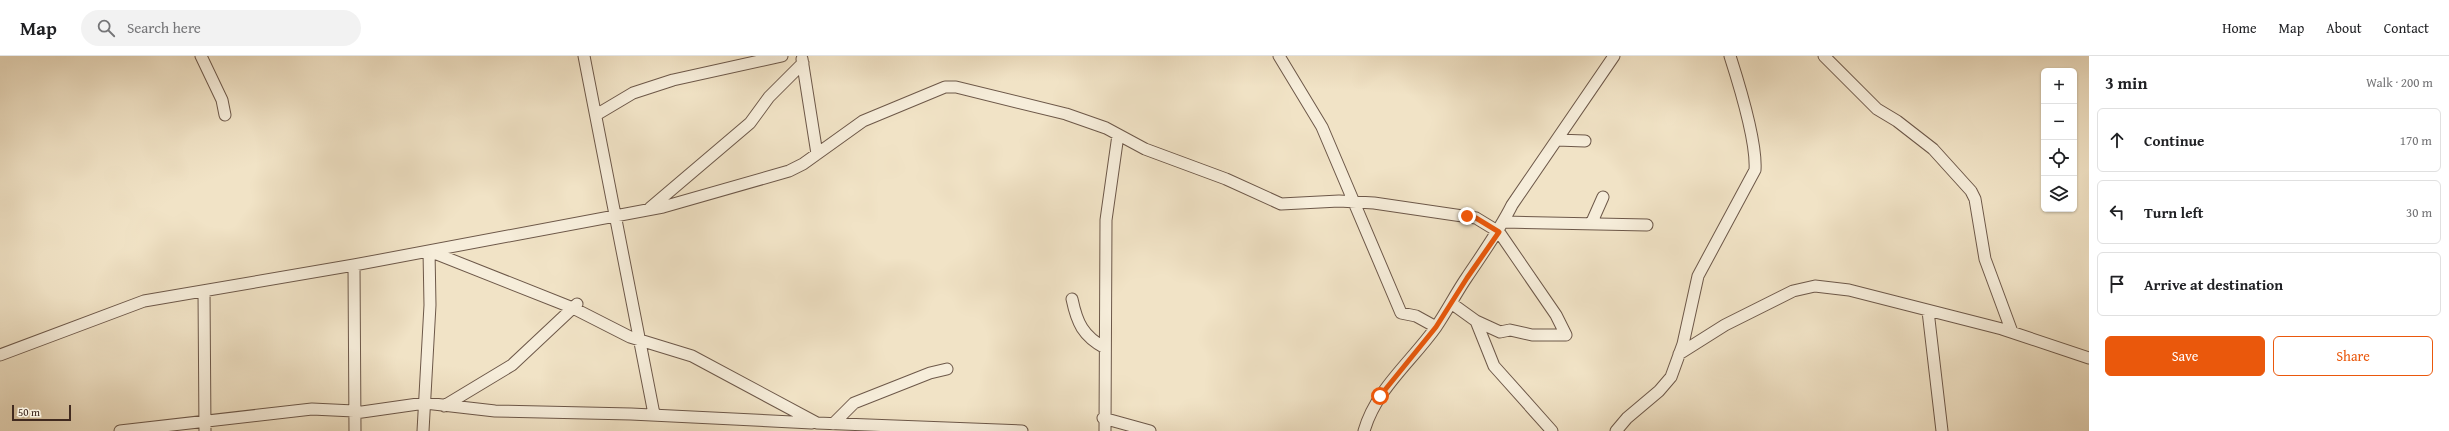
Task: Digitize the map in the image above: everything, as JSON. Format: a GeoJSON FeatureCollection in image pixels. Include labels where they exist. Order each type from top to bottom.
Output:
{"type":"FeatureCollection","features":[{"type":"Feature","properties":{"kind":"street"},"geometry":{"type":"LineString","coordinates":[[201,56],[222,100],[225,114]]}},
{"type":"Feature","properties":{"kind":"street"},"geometry":{"type":"LineString","coordinates":[[584,56],[616,215],[638,341],[654,414]]}},
{"type":"Feature","properties":{"kind":"street"},"geometry":{"type":"LineString","coordinates":[[596,115],[633,93],[674,80],[782,56]]}},
{"type":"Feature","properties":{"kind":"street"},"geometry":{"type":"LineString","coordinates":[[1279,56],[1322,127],[1401,313],[1416,316],[1436,327]]}},
{"type":"Feature","properties":{"kind":"street"},"geometry":{"type":"LineString","coordinates":[[1616,431],[1627,418],[1659,391],[1671,377],[1679,354],[1698,276],[1755,170],[1756,160],[1751,137],[1730,56]]}},
{"type":"Feature","properties":{"kind":"street"},"geometry":{"type":"LineString","coordinates":[[1824,56],[1876,109],[1897,121],[1933,149],[1971,191],[1975,198],[1985,259],[2012,332]]}},
{"type":"Feature","properties":{"kind":"street"},"geometry":{"type":"LineString","coordinates":[[1364,431],[1372,409],[1380,396],[1436,327],[1502,227],[1512,206],[1611,57]]}},
{"type":"Feature","properties":{"kind":"street"},"geometry":{"type":"LineString","coordinates":[[802,60],[817,154]]}},
{"type":"Feature","properties":{"kind":"street"},"geometry":{"type":"LineString","coordinates":[[648,209],[750,123],[769,97],[802,60]]}},
{"type":"Feature","properties":{"kind":"street"},"geometry":{"type":"LineString","coordinates":[[0,355],[144,301],[429,251],[648,209],[789,171],[817,154],[863,121],[950,86],[1066,114],[1118,134],[1145,149],[1226,179],[1281,204],[1354,201],[1467,216],[1502,227],[1591,224],[1647,225]]}},
{"type":"Feature","properties":{"kind":"street"},"geometry":{"type":"LineString","coordinates":[[1105,431],[1103,418],[1106,220],[1118,134]]}},
{"type":"Feature","properties":{"kind":"street"},"geometry":{"type":"LineString","coordinates":[[1557,140],[1585,141]]}},
{"type":"Feature","properties":{"kind":"street"},"geometry":{"type":"LineString","coordinates":[[1591,224],[1603,197]]}},
{"type":"Feature","properties":{"kind":"street"},"geometry":{"type":"LineString","coordinates":[[1451,303],[1476,321],[1500,332],[1510,330],[1532,335],[1566,335],[1556,315],[1502,227]]}},
{"type":"Feature","properties":{"kind":"street"},"geometry":{"type":"LineString","coordinates":[[429,251],[575,306],[638,341],[692,356],[817,423]]}},
{"type":"Feature","properties":{"kind":"street"},"geometry":{"type":"LineString","coordinates":[[423,431],[430,305],[429,251]]}},
{"type":"Feature","properties":{"kind":"street"},"geometry":{"type":"LineString","coordinates":[[354,264],[355,431]]}},
{"type":"Feature","properties":{"kind":"street"},"geometry":{"type":"LineString","coordinates":[[1679,354],[1725,325],[1802,288],[1815,286],[1849,290],[2012,332],[2089,358]]}},
{"type":"Feature","properties":{"kind":"street"},"geometry":{"type":"LineString","coordinates":[[204,291],[205,427]]}},
{"type":"Feature","properties":{"kind":"street"},"geometry":{"type":"LineString","coordinates":[[1072,299],[1076,320],[1083,332],[1092,341],[1105,348]]}},
{"type":"Feature","properties":{"kind":"street"},"geometry":{"type":"LineString","coordinates":[[444,406],[512,365],[575,306]]}},
{"type":"Feature","properties":{"kind":"street"},"geometry":{"type":"LineString","coordinates":[[1928,311],[1942,431]]}},
{"type":"Feature","properties":{"kind":"street"},"geometry":{"type":"LineString","coordinates":[[1476,321],[1494,366],[1552,431]]}},
{"type":"Feature","properties":{"kind":"street"},"geometry":{"type":"LineString","coordinates":[[833,424],[854,403],[930,373],[947,370]]}},
{"type":"Feature","properties":{"kind":"street"},"geometry":{"type":"LineString","coordinates":[[120,431],[205,427],[312,410],[354,412],[425,403],[495,411],[654,414],[833,424],[1022,431]]}},
{"type":"Feature","properties":{"kind":"street"},"geometry":{"type":"LineString","coordinates":[[1103,418],[1150,431]]}},
{"type":"Feature","properties":{"kind":"route"},"geometry":{"type":"LineString","coordinates":[[1380,396],[1436,327],[1467,278],[1499,232],[1486,223],[1476,218],[1467,216]]}}]}
